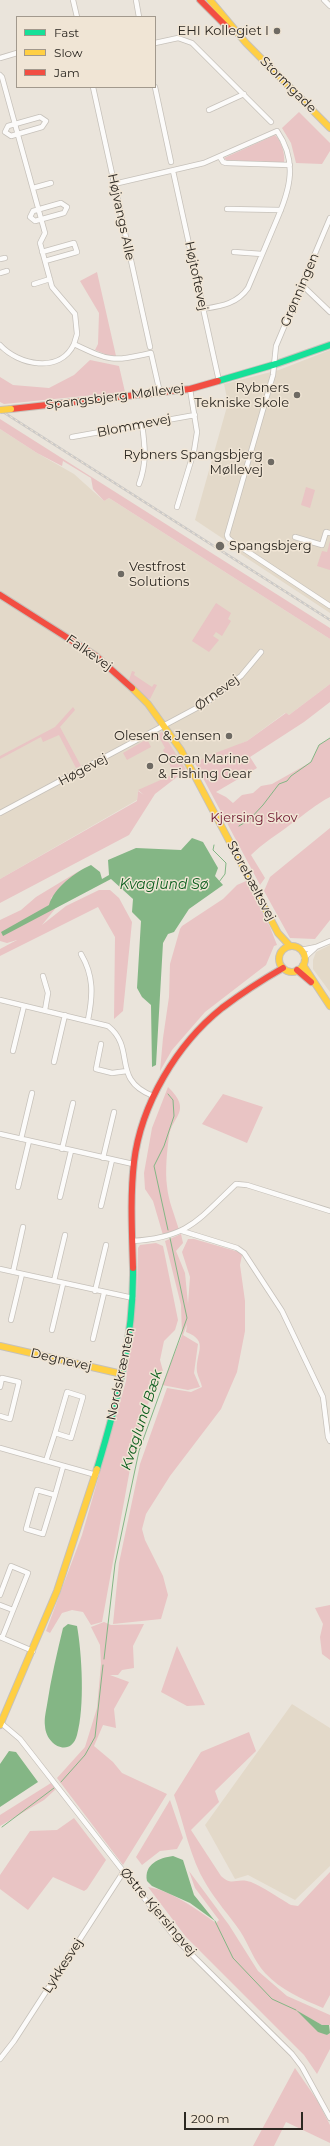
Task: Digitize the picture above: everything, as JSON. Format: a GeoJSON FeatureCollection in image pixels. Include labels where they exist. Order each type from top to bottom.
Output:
{"type":"FeatureCollection","features":[{"type":"Feature","properties":{"kind":"street"},"geometry":{"type":"LineString","coordinates":[[73,0],[77,16]]}},
{"type":"Feature","properties":{"kind":"street"},"geometry":{"type":"LineString","coordinates":[[136,0],[139,16]]}},
{"type":"Feature","properties":{"kind":"street","name":"Stormgade"},"geometry":{"type":"LineString","coordinates":[[200,0],[238,38],[246,43]]}},
{"type":"Feature","properties":{"kind":"street"},"geometry":{"type":"LineString","coordinates":[[204,0],[225,19]]}},
{"type":"Feature","properties":{"kind":"street","name":"Stormgade"},"geometry":{"type":"LineString","coordinates":[[210,0],[246,43],[330,128]]}},
{"type":"Feature","properties":{"kind":"street"},"geometry":{"type":"LineString","coordinates":[[324,0],[330,6]]}},
{"type":"Feature","properties":{"kind":"street"},"geometry":{"type":"LineString","coordinates":[[156,42],[178,38],[192,43],[271,122]]}},
{"type":"Feature","properties":{"kind":"street"},"geometry":{"type":"LineString","coordinates":[[0,58],[16,53]]}},
{"type":"Feature","properties":{"kind":"street"},"geometry":{"type":"LineString","coordinates":[[0,76],[2,77],[45,233],[40,243],[50,280],[54,293],[69,306],[75,314],[77,334],[74,344],[65,355],[49,363],[21,361],[10,355],[0,345]]}},
{"type":"Feature","properties":{"kind":"street","name":"Højvangs Alle"},"geometry":{"type":"LineString","coordinates":[[93,88],[150,347]]}},
{"type":"Feature","properties":{"kind":"street"},"geometry":{"type":"LineString","coordinates":[[155,88],[171,162]]}},
{"type":"Feature","properties":{"kind":"street"},"geometry":{"type":"LineString","coordinates":[[209,110],[244,94]]}},
{"type":"Feature","properties":{"kind":"street"},"geometry":{"type":"LineString","coordinates":[[40,117],[46,121],[42,127],[18,134],[11,136],[5,132],[8,126],[40,117]]}},
{"type":"Feature","properties":{"kind":"street"},"geometry":{"type":"LineString","coordinates":[[114,184],[204,163],[277,131],[287,149],[290,165],[288,190],[281,210],[248,288],[240,297],[230,304],[203,309]]}},
{"type":"Feature","properties":{"kind":"street"},"geometry":{"type":"LineString","coordinates":[[220,157],[223,162],[226,163],[290,165]]}},
{"type":"Feature","properties":{"kind":"street","name":"Højtoftevej"},"geometry":{"type":"LineString","coordinates":[[172,171],[220,381]]}},
{"type":"Feature","properties":{"kind":"street"},"geometry":{"type":"LineString","coordinates":[[33,188],[51,183]]}},
{"type":"Feature","properties":{"kind":"street"},"geometry":{"type":"LineString","coordinates":[[62,203],[67,207],[64,213],[41,220],[33,221],[30,217],[31,213],[62,203]]}},
{"type":"Feature","properties":{"kind":"street"},"geometry":{"type":"LineString","coordinates":[[227,209],[281,210]]}},
{"type":"Feature","properties":{"kind":"street","name":"Grønningen"},"geometry":{"type":"LineString","coordinates":[[276,364],[276,346],[329,222]]}},
{"type":"Feature","properties":{"kind":"street"},"geometry":{"type":"LineString","coordinates":[[42,252],[74,243],[77,252],[45,261]]}},
{"type":"Feature","properties":{"kind":"street"},"geometry":{"type":"LineString","coordinates":[[234,252],[262,254]]}},
{"type":"Feature","properties":{"kind":"street"},"geometry":{"type":"LineString","coordinates":[[0,273],[7,271]]}},
{"type":"Feature","properties":{"kind":"street"},"geometry":{"type":"LineString","coordinates":[[34,284],[50,280]]}},
{"type":"Feature","properties":{"kind":"street"},"geometry":{"type":"LineString","coordinates":[[302,285],[330,312]]}},
{"type":"Feature","properties":{"kind":"street"},"geometry":{"type":"LineString","coordinates":[[74,344],[110,359],[120,360],[151,353],[160,393]]}},
{"type":"Feature","properties":{"kind":"street","name":"Spangsbjerg Møllevej"},"geometry":{"type":"LineString","coordinates":[[0,410],[190,389],[276,364],[330,345]]}},
{"type":"Feature","properties":{"kind":"street"},"geometry":{"type":"LineString","coordinates":[[276,364],[228,538],[330,606]]}},
{"type":"Feature","properties":{"kind":"street"},"geometry":{"type":"LineString","coordinates":[[178,507],[194,451],[197,432],[190,389]]}},
{"type":"Feature","properties":{"kind":"street","name":"Blommevej"},"geometry":{"type":"LineString","coordinates":[[72,437],[195,414]]}},
{"type":"Feature","properties":{"kind":"street"},"geometry":{"type":"LineString","coordinates":[[139,484],[145,461],[146,448],[142,424]]}},
{"type":"Feature","properties":{"kind":"street"},"geometry":{"type":"LineString","coordinates":[[295,537],[322,545],[326,532],[330,533]]}},
{"type":"Feature","properties":{"kind":"street","name":"Falkevej"},"geometry":{"type":"LineString","coordinates":[[0,595],[80,645],[112,669],[138,693],[164,726]]}},
{"type":"Feature","properties":{"kind":"street","name":"Ørnevej"},"geometry":{"type":"LineString","coordinates":[[164,726],[218,695],[241,676],[262,652]]}},
{"type":"Feature","properties":{"kind":"street","name":"Høgevej"},"geometry":{"type":"LineString","coordinates":[[0,813],[164,726]]}},
{"type":"Feature","properties":{"kind":"street","name":"Storebæltsvej"},"geometry":{"type":"LineString","coordinates":[[164,726],[181,750],[278,932],[283,949]]}},
{"type":"Feature","properties":{"kind":"street","name":"Storebæltsvej"},"geometry":{"type":"LineString","coordinates":[[278,932],[290,946]]}},
{"type":"Feature","properties":{"kind":"street"},"geometry":{"type":"LineString","coordinates":[[303,965],[297,970],[290,971],[284,968],[279,962],[279,955],[283,949],[290,946],[301,950],[316,947],[330,941]]}},
{"type":"Feature","properties":{"kind":"street"},"geometry":{"type":"LineString","coordinates":[[304,958],[316,947]]}},
{"type":"Feature","properties":{"kind":"street"},"geometry":{"type":"LineString","coordinates":[[301,950],[304,958],[303,965],[314,984],[330,1006]]}},
{"type":"Feature","properties":{"kind":"street"},"geometry":{"type":"LineString","coordinates":[[81,954],[87,965],[92,990],[88,1020]]}},
{"type":"Feature","properties":{"kind":"street","name":"Nordskrænten"},"geometry":{"type":"LineString","coordinates":[[0,1724],[33,1651],[74,1545],[96,1475],[122,1374],[130,1336],[133,1298],[133,1164],[143,1121],[153,1096],[170,1064],[200,1028],[218,1011],[262,979],[279,962]]}},
{"type":"Feature","properties":{"kind":"street","name":"Nordskrænten"},"geometry":{"type":"LineString","coordinates":[[262,979],[284,968]]}},
{"type":"Feature","properties":{"kind":"street"},"geometry":{"type":"LineString","coordinates":[[297,970],[314,984]]}},
{"type":"Feature","properties":{"kind":"street"},"geometry":{"type":"LineString","coordinates":[[43,976],[48,993],[45,1010]]}},
{"type":"Feature","properties":{"kind":"street"},"geometry":{"type":"LineString","coordinates":[[0,1000],[108,1026],[119,1037],[127,1071],[133,1085],[153,1096]]}},
{"type":"Feature","properties":{"kind":"street"},"geometry":{"type":"LineString","coordinates":[[13,1050],[24,1006]]}},
{"type":"Feature","properties":{"kind":"street"},"geometry":{"type":"LineString","coordinates":[[54,1062],[65,1015]]}},
{"type":"Feature","properties":{"kind":"street"},"geometry":{"type":"LineString","coordinates":[[101,1044],[96,1069],[112,1073],[127,1071]]}},
{"type":"Feature","properties":{"kind":"street"},"geometry":{"type":"LineString","coordinates":[[21,1139],[32,1093]]}},
{"type":"Feature","properties":{"kind":"street"},"geometry":{"type":"LineString","coordinates":[[62,1149],[73,1103]]}},
{"type":"Feature","properties":{"kind":"street"},"geometry":{"type":"LineString","coordinates":[[103,1158],[114,1112]]}},
{"type":"Feature","properties":{"kind":"street"},"geometry":{"type":"LineString","coordinates":[[0,1134],[133,1164]]}},
{"type":"Feature","properties":{"kind":"street"},"geometry":{"type":"LineString","coordinates":[[18,1187],[29,1141]]}},
{"type":"Feature","properties":{"kind":"street"},"geometry":{"type":"LineString","coordinates":[[60,1196],[71,1151]]}},
{"type":"Feature","properties":{"kind":"street"},"geometry":{"type":"LineString","coordinates":[[101,1206],[112,1160]]}},
{"type":"Feature","properties":{"kind":"street"},"geometry":{"type":"LineString","coordinates":[[132,1241],[152,1240],[182,1231],[216,1205],[236,1184],[247,1185],[330,1211]]}},
{"type":"Feature","properties":{"kind":"street"},"geometry":{"type":"LineString","coordinates":[[13,1272],[23,1227]]}},
{"type":"Feature","properties":{"kind":"street"},"geometry":{"type":"LineString","coordinates":[[182,1231],[237,1248],[244,1253],[282,1311],[323,1397],[328,1437],[330,1441]]}},
{"type":"Feature","properties":{"kind":"street"},"geometry":{"type":"LineString","coordinates":[[54,1281],[65,1235]]}},
{"type":"Feature","properties":{"kind":"street"},"geometry":{"type":"LineString","coordinates":[[95,1291],[106,1245]]}},
{"type":"Feature","properties":{"kind":"street"},"geometry":{"type":"LineString","coordinates":[[0,1269],[104,1293],[133,1298]]}},
{"type":"Feature","properties":{"kind":"street"},"geometry":{"type":"LineString","coordinates":[[11,1320],[22,1274]]}},
{"type":"Feature","properties":{"kind":"street"},"geometry":{"type":"LineString","coordinates":[[52,1330],[63,1284]]}},
{"type":"Feature","properties":{"kind":"street"},"geometry":{"type":"LineString","coordinates":[[94,1339],[104,1293]]}},
{"type":"Feature","properties":{"kind":"street","name":"Degnevej"},"geometry":{"type":"LineString","coordinates":[[0,1346],[122,1374]]}},
{"type":"Feature","properties":{"kind":"street"},"geometry":{"type":"LineString","coordinates":[[0,1387],[2,1378],[19,1382],[10,1419],[0,1416]]}},
{"type":"Feature","properties":{"kind":"street"},"geometry":{"type":"LineString","coordinates":[[46,1462],[54,1433],[67,1392],[83,1397],[71,1438],[54,1433]]}},
{"type":"Feature","properties":{"kind":"street"},"geometry":{"type":"LineString","coordinates":[[0,1449],[96,1475]]}},
{"type":"Feature","properties":{"kind":"street"},"geometry":{"type":"LineString","coordinates":[[54,1495],[37,1490],[26,1529],[43,1534],[63,1466]]}},
{"type":"Feature","properties":{"kind":"street"},"geometry":{"type":"LineString","coordinates":[[0,1595],[12,1566],[28,1573],[1,1637],[33,1651]]}},
{"type":"Feature","properties":{"kind":"street"},"geometry":{"type":"LineString","coordinates":[[0,1605],[13,1610]]}},
{"type":"Feature","properties":{"kind":"street","name":"Østre Kjersingvej"},"geometry":{"type":"LineString","coordinates":[[0,1724],[20,1739],[178,1940],[292,2054],[302,2067],[330,2118]]}},
{"type":"Feature","properties":{"kind":"street","name":"Lykkesvej"},"geometry":{"type":"LineString","coordinates":[[0,2059],[14,2041],[124,1871]]}},
{"type":"Feature","properties":{"kind":"shaded area","name":"Rybners Spangsbjerg Møllevej"},"geometry":{"type":"Polygon","coordinates":[[[330,350],[330,613],[227,545],[228,542],[195,520],[228,403],[224,384],[279,370],[330,350]]]}},
{"type":"Feature","properties":{"kind":"shaded area"},"geometry":{"type":"Polygon","coordinates":[[[0,429],[37,453],[74,474],[104,501],[109,498],[330,639],[330,684],[289,715],[285,713],[247,741],[138,791],[137,800],[0,879],[0,429]]]}},
{"type":"Feature","properties":{"kind":"shaded area"},"geometry":{"type":"Polygon","coordinates":[[[330,945],[330,992],[313,969],[313,960],[316,952],[330,945]]]}},
{"type":"Feature","properties":{"kind":"shaded area"},"geometry":{"type":"Polygon","coordinates":[[[292,1704],[330,1728],[330,1866],[295,1900],[248,1875],[235,1879],[205,1825],[292,1704]]]}},
{"type":"Feature","properties":{"kind":"green space"},"geometry":{"type":"Polygon","coordinates":[[[299,112],[330,143],[330,151],[322,164],[296,163],[291,143],[282,128],[299,112]]]}},
{"type":"Feature","properties":{"kind":"green space"},"geometry":{"type":"Polygon","coordinates":[[[275,135],[280,141],[284,156],[284,163],[226,160],[224,158],[275,135]]]}},
{"type":"Feature","properties":{"kind":"green space"},"geometry":{"type":"Polygon","coordinates":[[[97,272],[116,356],[107,355],[95,350],[98,344],[99,313],[80,281],[97,272]]]}},
{"type":"Feature","properties":{"kind":"green space"},"geometry":{"type":"Polygon","coordinates":[[[90,360],[119,366],[125,392],[4,404],[0,402],[0,377],[13,385],[49,388],[74,375],[90,360]]]}},
{"type":"Feature","properties":{"kind":"green space"},"geometry":{"type":"Polygon","coordinates":[[[0,419],[330,628],[330,639],[109,498],[104,501],[93,489],[91,478],[63,461],[62,466],[37,453],[0,429],[0,419]]]}},
{"type":"Feature","properties":{"kind":"green space"},"geometry":{"type":"Polygon","coordinates":[[[306,487],[315,490],[310,508],[301,505],[306,487]]]}},
{"type":"Feature","properties":{"kind":"green space"},"geometry":{"type":"Polygon","coordinates":[[[330,541],[330,570],[317,566],[322,551],[327,552],[330,541]]]}},
{"type":"Feature","properties":{"kind":"green space"},"geometry":{"type":"Polygon","coordinates":[[[216,603],[231,613],[228,619],[231,621],[222,636],[216,632],[213,636],[219,640],[209,652],[192,641],[216,603]]]}},
{"type":"Feature","properties":{"kind":"green space"},"geometry":{"type":"Polygon","coordinates":[[[132,671],[135,672],[134,675],[152,687],[154,684],[157,685],[150,699],[146,698],[129,680],[132,671]]]}},
{"type":"Feature","properties":{"kind":"green space","name":"Kjersing Skov"},"geometry":{"type":"Polygon","coordinates":[[[330,684],[330,702],[304,722],[250,757],[257,768],[216,792],[226,797],[233,803],[242,795],[253,793],[261,786],[272,784],[311,762],[319,745],[330,738],[330,797],[315,806],[266,842],[251,855],[265,878],[260,885],[195,763],[210,755],[247,741],[286,713],[289,715],[330,684]]]}},
{"type":"Feature","properties":{"kind":"green space"},"geometry":{"type":"Polygon","coordinates":[[[73,707],[75,710],[60,727],[81,766],[76,768],[59,735],[43,742],[41,737],[0,759],[0,756],[55,727],[73,707]]]}},
{"type":"Feature","properties":{"kind":"green space"},"geometry":{"type":"Polygon","coordinates":[[[162,732],[186,770],[155,794],[129,835],[0,903],[0,879],[137,801],[138,791],[144,795],[138,790],[174,774],[163,750],[165,748],[159,737],[152,737],[162,732]]]}},
{"type":"Feature","properties":{"kind":"green space"},"geometry":{"type":"Polygon","coordinates":[[[147,739],[151,747],[127,760],[123,753],[147,739]]]}},
{"type":"Feature","properties":{"kind":"green space","name":"Kjersing Skov"},"geometry":{"type":"Polygon","coordinates":[[[330,828],[330,920],[315,939],[290,938],[264,891],[270,877],[330,828]]]}},
{"type":"Feature","properties":{"kind":"green space"},"geometry":{"type":"Polygon","coordinates":[[[79,871],[51,898],[55,909],[42,925],[66,906],[99,890],[110,890],[119,898],[132,922],[123,1011],[114,1019],[115,937],[98,907],[0,956],[0,949],[17,940],[7,943],[0,941],[0,920],[21,910],[36,897],[79,871]]]}},
{"type":"Feature","properties":{"kind":"green space"},"geometry":{"type":"Polygon","coordinates":[[[246,881],[270,927],[277,945],[274,946],[266,965],[205,1012],[172,1050],[160,1071],[169,997],[170,964],[180,929],[182,926],[223,899],[237,885],[246,881]]]}},
{"type":"Feature","properties":{"kind":"green space"},"geometry":{"type":"Polygon","coordinates":[[[168,1087],[179,1102],[180,1108],[169,1136],[166,1168],[166,1180],[169,1197],[179,1230],[163,1235],[153,1201],[145,1189],[144,1173],[152,1128],[168,1087]]]}},
{"type":"Feature","properties":{"kind":"green space"},"geometry":{"type":"Polygon","coordinates":[[[223,1094],[263,1107],[247,1143],[202,1124],[223,1094]]]}},
{"type":"Feature","properties":{"kind":"green space"},"geometry":{"type":"Polygon","coordinates":[[[181,1234],[183,1243],[176,1251],[185,1273],[188,1304],[190,1277],[182,1252],[188,1239],[194,1239],[239,1252],[242,1255],[240,1265],[245,1301],[245,1331],[237,1372],[221,1409],[170,1476],[146,1514],[142,1529],[145,1540],[163,1576],[168,1595],[161,1619],[113,1624],[119,1563],[140,1464],[167,1388],[191,1392],[202,1387],[197,1372],[200,1344],[198,1339],[186,1332],[187,1324],[183,1335],[198,1344],[194,1373],[200,1387],[188,1390],[162,1385],[182,1335],[181,1305],[165,1241],[181,1234]]]}},
{"type":"Feature","properties":{"kind":"green space"},"geometry":{"type":"Polygon","coordinates":[[[156,1243],[163,1246],[178,1320],[175,1330],[164,1341],[160,1360],[163,1371],[142,1417],[134,1447],[102,1622],[91,1625],[83,1612],[72,1610],[62,1613],[50,1633],[46,1631],[82,1535],[126,1381],[137,1292],[138,1248],[140,1245],[156,1243]]]}},
{"type":"Feature","properties":{"kind":"green space"},"geometry":{"type":"Polygon","coordinates":[[[330,1605],[330,1660],[322,1654],[320,1637],[323,1624],[315,1608],[330,1605]]]}},
{"type":"Feature","properties":{"kind":"green space"},"geometry":{"type":"Polygon","coordinates":[[[104,1622],[111,1625],[144,1624],[133,1646],[134,1668],[122,1670],[118,1675],[110,1675],[129,1682],[114,1709],[116,1728],[103,1725],[94,1746],[113,1762],[122,1773],[167,1794],[123,1865],[57,1778],[85,1747],[97,1708],[101,1664],[100,1645],[91,1627],[104,1622]]]}},
{"type":"Feature","properties":{"kind":"green space"},"geometry":{"type":"Polygon","coordinates":[[[177,1646],[205,1705],[187,1706],[161,1692],[177,1646]]]}},
{"type":"Feature","properties":{"kind":"green space"},"geometry":{"type":"Polygon","coordinates":[[[249,1732],[256,1751],[215,1791],[219,1802],[191,1830],[221,1876],[225,1879],[228,1881],[251,1882],[291,1905],[298,1906],[330,1872],[330,1995],[323,2008],[285,1989],[271,1979],[261,1968],[240,1931],[200,1874],[191,1852],[174,1795],[201,1752],[249,1732]]]}},
{"type":"Feature","properties":{"kind":"green space"},"geometry":{"type":"Polygon","coordinates":[[[51,1783],[56,1789],[44,1800],[0,1826],[0,1815],[51,1783]]]}},
{"type":"Feature","properties":{"kind":"green space"},"geometry":{"type":"Polygon","coordinates":[[[170,1800],[183,1838],[177,1849],[160,1851],[142,1865],[136,1857],[170,1800]]]}},
{"type":"Feature","properties":{"kind":"green space"},"geometry":{"type":"Polygon","coordinates":[[[74,1818],[106,1860],[87,1889],[84,1891],[53,1877],[28,1910],[0,1889],[0,1875],[30,1831],[57,1830],[74,1818]]]}},
{"type":"Feature","properties":{"kind":"green space"},"geometry":{"type":"Polygon","coordinates":[[[189,1871],[229,1925],[258,1971],[287,1996],[330,2015],[330,2025],[322,2025],[298,2012],[327,2035],[330,2033],[330,2049],[317,2074],[304,2055],[186,1937],[148,1887],[175,1896],[216,1923],[219,1920],[195,1888],[189,1871]]]}},
{"type":"Feature","properties":{"kind":"green space"},"geometry":{"type":"Polygon","coordinates":[[[295,2068],[317,2100],[330,2125],[330,2143],[286,2122],[274,2146],[253,2146],[295,2068]]]}},
{"type":"Feature","properties":{"kind":"water","name":"Kvaglund Sø"},"geometry":{"type":"Polygon","coordinates":[[[192,838],[203,842],[218,868],[215,876],[223,885],[189,909],[174,932],[168,934],[163,943],[156,1065],[152,1067],[151,1005],[142,997],[137,988],[141,921],[132,912],[133,899],[111,879],[3,936],[1,932],[49,905],[55,893],[66,881],[91,865],[100,872],[102,879],[109,875],[108,860],[136,848],[181,850],[192,838]]]}},
{"type":"Feature","properties":{"kind":"water"},"geometry":{"type":"Polygon","coordinates":[[[68,1624],[77,1626],[81,1665],[82,1696],[80,1723],[77,1735],[74,1742],[65,1748],[54,1744],[50,1739],[46,1733],[45,1721],[52,1675],[63,1628],[68,1624]]]}},
{"type":"Feature","properties":{"kind":"water"},"geometry":{"type":"Polygon","coordinates":[[[9,1751],[16,1752],[38,1782],[0,1807],[0,1764],[9,1751]]]}},
{"type":"Feature","properties":{"kind":"water"},"geometry":{"type":"Polygon","coordinates":[[[173,1856],[183,1860],[194,1895],[215,1921],[190,1903],[152,1886],[147,1881],[150,1866],[158,1860],[173,1856]]]}},
{"type":"Feature","properties":{"kind":"water"},"geometry":{"type":"Polygon","coordinates":[[[296,2010],[322,2025],[329,2025],[330,2033],[327,2035],[318,2032],[296,2010]]]}},
{"type":"Feature","properties":{"kind":"waterway"},"geometry":{"type":"LineString","coordinates":[[239,826],[249,820],[279,784],[287,781],[291,776],[311,762],[319,745],[330,738]]}},
{"type":"Feature","properties":{"kind":"waterway"},"geometry":{"type":"LineString","coordinates":[[214,845],[213,850],[226,863],[225,874],[219,882]]}},
{"type":"Feature","properties":{"kind":"waterway","name":"Kvaglund Bæk"},"geometry":{"type":"LineString","coordinates":[[168,1094],[173,1100],[174,1116],[164,1146],[154,1166],[168,1230]]}},
{"type":"Feature","properties":{"kind":"waterway","name":"Kvaglund Bæk"},"geometry":{"type":"LineString","coordinates":[[104,1659],[115,1564],[139,1451],[187,1318],[170,1238]]}},
{"type":"Feature","properties":{"kind":"waterway","name":"Kvaglund Bæk"},"geometry":{"type":"LineString","coordinates":[[61,1782],[85,1755],[95,1737],[103,1665]]}},
{"type":"Feature","properties":{"kind":"waterway","name":"Kvaglund Bæk"},"geometry":{"type":"LineString","coordinates":[[2,1827],[54,1788]]}},
{"type":"Feature","properties":{"kind":"waterway"},"geometry":{"type":"LineString","coordinates":[[215,1921],[233,1958],[272,1999],[296,2010]]}},
{"type":"Feature","properties":{"kind":"railway"},"geometry":{"type":"LineString","coordinates":[[0,410],[330,620]]}},
{"type":"Feature","properties":{"kind":"traffic: fast"},"geometry":{"type":"LineString","coordinates":[[218,381],[276,364],[330,345]]}},
{"type":"Feature","properties":{"kind":"traffic: fast"},"geometry":{"type":"LineString","coordinates":[[97,1469],[123,1370],[131,1319],[133,1268]]}},
{"type":"Feature","properties":{"kind":"traffic: slow"},"geometry":{"type":"LineString","coordinates":[[210,0],[246,43],[330,128]]}},
{"type":"Feature","properties":{"kind":"traffic: slow"},"geometry":{"type":"LineString","coordinates":[[0,410],[11,409]]}},
{"type":"Feature","properties":{"kind":"traffic: slow"},"geometry":{"type":"LineString","coordinates":[[132,688],[148,704],[181,750],[278,933],[290,946]]}},
{"type":"Feature","properties":{"kind":"traffic: slow"},"geometry":{"type":"LineString","coordinates":[[292,946],[301,950],[305,959],[301,968],[292,972],[283,968],[279,959],[283,950],[292,946]]}},
{"type":"Feature","properties":{"kind":"traffic: slow"},"geometry":{"type":"LineString","coordinates":[[303,965],[330,1006]]}},
{"type":"Feature","properties":{"kind":"traffic: slow"},"geometry":{"type":"LineString","coordinates":[[0,1346],[122,1374]]}},
{"type":"Feature","properties":{"kind":"traffic: slow"},"geometry":{"type":"LineString","coordinates":[[0,1725],[57,1591],[97,1469]]}},
{"type":"Feature","properties":{"kind":"traffic: jam"},"geometry":{"type":"LineString","coordinates":[[200,0],[231,31]]}},
{"type":"Feature","properties":{"kind":"traffic: jam"},"geometry":{"type":"LineString","coordinates":[[11,409],[190,389],[218,381]]}},
{"type":"Feature","properties":{"kind":"traffic: jam"},"geometry":{"type":"LineString","coordinates":[[0,595],[96,656],[132,688]]}},
{"type":"Feature","properties":{"kind":"traffic: jam"},"geometry":{"type":"LineString","coordinates":[[133,1268],[132,1201],[134,1162],[144,1119],[153,1097],[176,1057],[190,1039],[206,1023],[222,1008],[237,997],[283,968]]}},
{"type":"Feature","properties":{"kind":"traffic: jam"},"geometry":{"type":"LineString","coordinates":[[297,970],[311,982]]}},
{"type":"Feature","properties":{"kind":"place","name":"EHI Kollegiet I"},"geometry":{"type":"Point","coordinates":[277,31]}},
{"type":"Feature","properties":{"kind":"place","name":"Rybners Tekniske Skole"},"geometry":{"type":"Point","coordinates":[297,395]}},
{"type":"Feature","properties":{"kind":"place","name":"Rybners Spangsbjerg Møllevej"},"geometry":{"type":"Point","coordinates":[271,462]}},
{"type":"Feature","properties":{"kind":"place","name":"Spangsbjerg"},"geometry":{"type":"Point","coordinates":[220,546]}},
{"type":"Feature","properties":{"kind":"place","name":"Vestfrost Solutions"},"geometry":{"type":"Point","coordinates":[121,574]}},
{"type":"Feature","properties":{"kind":"place","name":"Olesen & Jensen"},"geometry":{"type":"Point","coordinates":[229,736]}},
{"type":"Feature","properties":{"kind":"place","name":"Ocean Marine & Fishing Gear"},"geometry":{"type":"Point","coordinates":[150,766]}}]}
